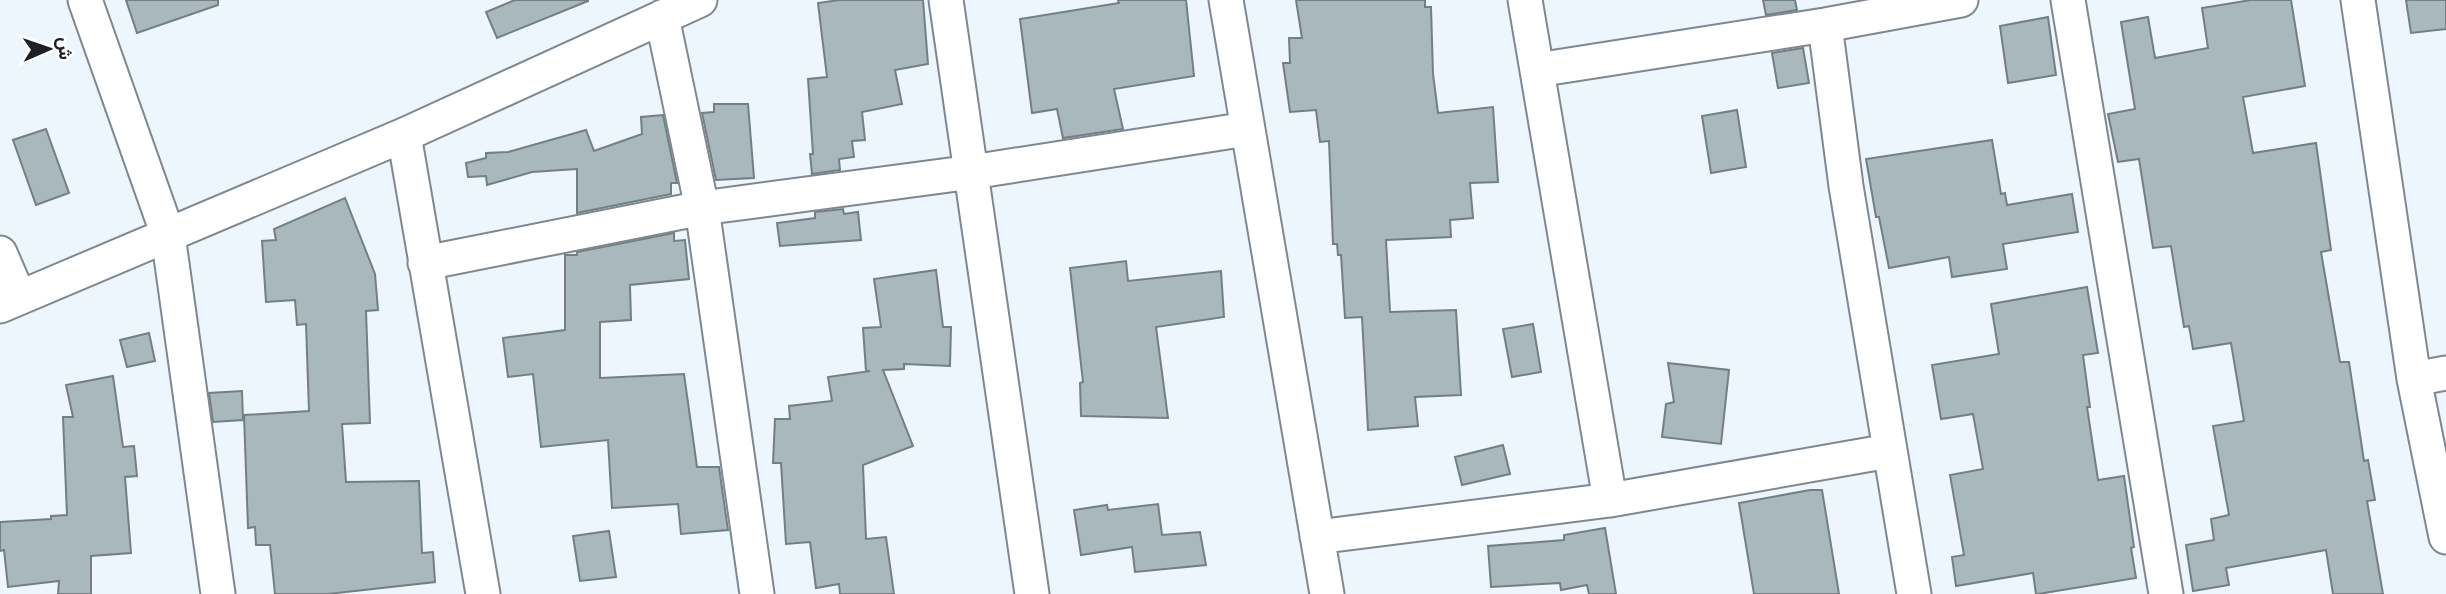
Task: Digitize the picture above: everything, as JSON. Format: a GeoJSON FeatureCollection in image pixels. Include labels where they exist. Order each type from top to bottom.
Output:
{"type":"FeatureCollection","features":[{"type":"Feature","properties":{"kind":"street"},"geometry":{"type":"LineString","coordinates":[[85,0],[168,234],[218,594]]}},
{"type":"Feature","properties":{"kind":"street"},"geometry":{"type":"LineString","coordinates":[[0,253],[10,301],[404,135],[699,0]]}},
{"type":"Feature","properties":{"kind":"street"},"geometry":{"type":"LineString","coordinates":[[946,0],[1032,594]]}},
{"type":"Feature","properties":{"kind":"street"},"geometry":{"type":"LineString","coordinates":[[1226,0],[1327,594]]}},
{"type":"Feature","properties":{"kind":"street"},"geometry":{"type":"LineString","coordinates":[[1525,0],[1610,500]]}},
{"type":"Feature","properties":{"kind":"street"},"geometry":{"type":"LineString","coordinates":[[1537,70],[1825,25],[1961,0]]}},
{"type":"Feature","properties":{"kind":"street"},"geometry":{"type":"LineString","coordinates":[[2068,0],[2166,594]]}},
{"type":"Feature","properties":{"kind":"street"},"geometry":{"type":"LineString","coordinates":[[2358,0],[2430,376],[2446,537]]}},
{"type":"Feature","properties":{"kind":"street"},"geometry":{"type":"LineString","coordinates":[[662,17],[702,208],[757,594]]}},
{"type":"Feature","properties":{"kind":"street"},"geometry":{"type":"LineString","coordinates":[[1825,25],[1846,186],[1914,594]]}},
{"type":"Feature","properties":{"kind":"street"},"geometry":{"type":"LineString","coordinates":[[425,263],[702,208],[972,172],[1247,129]]}},
{"type":"Feature","properties":{"kind":"street"},"geometry":{"type":"LineString","coordinates":[[404,135],[483,594]]}},
{"type":"Feature","properties":{"kind":"street"},"geometry":{"type":"LineString","coordinates":[[1317,537],[1610,500],[1889,451]]}},
{"type":"Feature","properties":{"kind":"building"},"geometry":{"type":"Polygon","coordinates":[[[126,0],[218,0],[218,5],[137,33],[126,0]]]}},
{"type":"Feature","properties":{"kind":"building"},"geometry":{"type":"Polygon","coordinates":[[[515,0],[588,1],[497,38],[486,12],[515,0]]]}},
{"type":"Feature","properties":{"kind":"building"},"geometry":{"type":"Polygon","coordinates":[[[839,0],[923,0],[928,64],[895,70],[902,104],[862,112],[865,140],[852,141],[854,157],[839,159],[840,170],[812,174],[808,79],[827,77],[818,3],[839,0]]]}},
{"type":"Feature","properties":{"kind":"building"},"geometry":{"type":"Polygon","coordinates":[[[1118,0],[1186,0],[1194,76],[1114,89],[1123,129],[1063,138],[1057,109],[1032,113],[1020,19],[1119,3],[1118,0]]]}},
{"type":"Feature","properties":{"kind":"building"},"geometry":{"type":"Polygon","coordinates":[[[1296,0],[1425,0],[1425,7],[1431,7],[1433,74],[1438,113],[1493,107],[1498,182],[1470,183],[1473,218],[1450,220],[1451,237],[1386,240],[1390,312],[1456,310],[1461,395],[1415,397],[1418,426],[1368,430],[1362,317],[1345,318],[1341,255],[1338,255],[1337,244],[1333,244],[1329,141],[1320,142],[1316,110],[1290,112],[1283,63],[1290,63],[1289,38],[1302,38],[1296,0]]]}},
{"type":"Feature","properties":{"kind":"building"},"geometry":{"type":"Polygon","coordinates":[[[1763,0],[1795,0],[1797,10],[1766,15],[1763,0]]]}},
{"type":"Feature","properties":{"kind":"building"},"geometry":{"type":"Polygon","coordinates":[[[2251,0],[2291,0],[2305,86],[2243,97],[2253,153],[2316,143],[2331,250],[2321,252],[2340,362],[2349,362],[2364,461],[2368,460],[2375,500],[2367,501],[2383,594],[2333,594],[2326,550],[2226,568],[2229,585],[2193,591],[2186,545],[2214,540],[2211,519],[2229,515],[2213,426],[2244,421],[2231,343],[2193,349],[2189,326],[2184,327],[2171,246],[2153,248],[2139,159],[2118,162],[2108,114],[2135,109],[2121,22],[2148,17],[2155,58],[2208,48],[2202,8],[2251,0]]]}},
{"type":"Feature","properties":{"kind":"building"},"geometry":{"type":"Polygon","coordinates":[[[2406,0],[2446,0],[2446,29],[2411,33],[2406,0]]]}},
{"type":"Feature","properties":{"kind":"building"},"geometry":{"type":"Polygon","coordinates":[[[2048,17],[2056,75],[2008,83],[2000,26],[2048,17]]]}},
{"type":"Feature","properties":{"kind":"building"},"geometry":{"type":"Polygon","coordinates":[[[1803,48],[1809,83],[1778,88],[1772,53],[1803,48]]]}},
{"type":"Feature","properties":{"kind":"building"},"geometry":{"type":"Polygon","coordinates":[[[714,104],[748,104],[754,178],[716,180],[702,113],[714,112],[714,104]]]}},
{"type":"Feature","properties":{"kind":"building"},"geometry":{"type":"Polygon","coordinates":[[[1737,110],[1746,167],[1711,173],[1702,116],[1737,110]]]}},
{"type":"Feature","properties":{"kind":"building"},"geometry":{"type":"Polygon","coordinates":[[[663,115],[677,183],[671,183],[671,194],[577,213],[577,169],[532,172],[487,185],[486,176],[468,177],[466,163],[486,158],[486,153],[508,152],[586,130],[594,151],[642,134],[641,117],[663,115]]]}},
{"type":"Feature","properties":{"kind":"building"},"geometry":{"type":"Polygon","coordinates":[[[46,129],[69,193],[36,205],[13,140],[46,129]]]}},
{"type":"Feature","properties":{"kind":"building"},"geometry":{"type":"Polygon","coordinates":[[[1992,140],[2001,194],[2005,193],[2007,205],[2072,194],[2078,232],[2003,244],[2007,269],[1952,277],[1949,257],[1889,268],[1879,217],[1876,217],[1866,159],[1992,140]]]}},
{"type":"Feature","properties":{"kind":"building"},"geometry":{"type":"Polygon","coordinates":[[[345,198],[375,274],[378,310],[366,311],[370,423],[342,424],[346,482],[419,481],[422,553],[433,552],[435,582],[328,594],[275,594],[270,545],[256,545],[255,527],[248,528],[244,415],[309,411],[306,324],[297,325],[295,300],[266,302],[262,241],[276,240],[274,229],[345,198]]]}},
{"type":"Feature","properties":{"kind":"building"},"geometry":{"type":"Polygon","coordinates":[[[843,209],[844,214],[858,212],[861,240],[780,246],[777,223],[815,218],[815,212],[843,209]]]}},
{"type":"Feature","properties":{"kind":"building"},"geometry":{"type":"Polygon","coordinates":[[[674,233],[674,241],[685,240],[689,279],[630,285],[631,320],[600,322],[600,378],[684,374],[697,467],[719,467],[728,530],[681,534],[678,504],[612,508],[608,440],[541,447],[533,374],[508,377],[503,338],[565,330],[565,255],[577,255],[577,252],[674,233]]]}},
{"type":"Feature","properties":{"kind":"building"},"geometry":{"type":"Polygon","coordinates":[[[1126,261],[1128,281],[1221,271],[1224,317],[1156,327],[1168,418],[1081,416],[1080,383],[1083,382],[1070,268],[1126,261]]]}},
{"type":"Feature","properties":{"kind":"building"},"geometry":{"type":"Polygon","coordinates":[[[936,270],[943,327],[951,327],[950,366],[904,364],[904,369],[883,370],[913,446],[863,465],[866,539],[886,537],[894,594],[840,594],[839,584],[816,588],[810,542],[786,544],[781,463],[773,463],[775,419],[790,419],[789,406],[832,401],[828,377],[870,371],[866,371],[863,328],[881,327],[874,279],[936,270]]]}},
{"type":"Feature","properties":{"kind":"building"},"geometry":{"type":"Polygon","coordinates":[[[2087,287],[2098,353],[2083,355],[2090,407],[2087,407],[2098,480],[2124,476],[2136,578],[2038,594],[2033,573],[1956,586],[1952,557],[1964,555],[1950,475],[1983,469],[1973,414],[1941,419],[1932,365],[1999,354],[1991,304],[2087,287]]]}},
{"type":"Feature","properties":{"kind":"building"},"geometry":{"type":"Polygon","coordinates":[[[1533,324],[1541,372],[1512,377],[1503,329],[1533,324]]]}},
{"type":"Feature","properties":{"kind":"building"},"geometry":{"type":"Polygon","coordinates":[[[149,333],[155,361],[127,367],[120,340],[149,333]]]}},
{"type":"Feature","properties":{"kind":"building"},"geometry":{"type":"Polygon","coordinates":[[[1668,363],[1729,370],[1721,444],[1662,437],[1666,404],[1674,402],[1668,363]]]}},
{"type":"Feature","properties":{"kind":"building"},"geometry":{"type":"Polygon","coordinates":[[[113,376],[123,447],[134,446],[137,476],[125,477],[131,553],[91,556],[91,594],[58,594],[59,581],[8,587],[4,550],[0,551],[0,522],[51,519],[51,516],[67,515],[63,417],[73,417],[66,385],[113,376]]]}},
{"type":"Feature","properties":{"kind":"building"},"geometry":{"type":"Polygon","coordinates":[[[242,391],[243,420],[213,422],[209,393],[242,391]]]}},
{"type":"Feature","properties":{"kind":"building"},"geometry":{"type":"Polygon","coordinates":[[[1503,445],[1510,474],[1462,485],[1455,457],[1503,445]]]}},
{"type":"Feature","properties":{"kind":"building"},"geometry":{"type":"Polygon","coordinates":[[[1822,490],[1839,594],[1754,594],[1739,503],[1822,490]]]}},
{"type":"Feature","properties":{"kind":"building"},"geometry":{"type":"Polygon","coordinates":[[[1158,504],[1162,535],[1200,532],[1206,565],[1135,572],[1132,547],[1081,555],[1074,510],[1107,505],[1108,510],[1158,504]]]}},
{"type":"Feature","properties":{"kind":"building"},"geometry":{"type":"Polygon","coordinates":[[[1605,528],[1616,594],[1589,594],[1587,585],[1561,590],[1560,583],[1491,587],[1488,546],[1564,540],[1564,535],[1605,528]]]}},
{"type":"Feature","properties":{"kind":"building"},"geometry":{"type":"Polygon","coordinates":[[[609,531],[616,577],[580,581],[573,536],[609,531]]]}}]}
